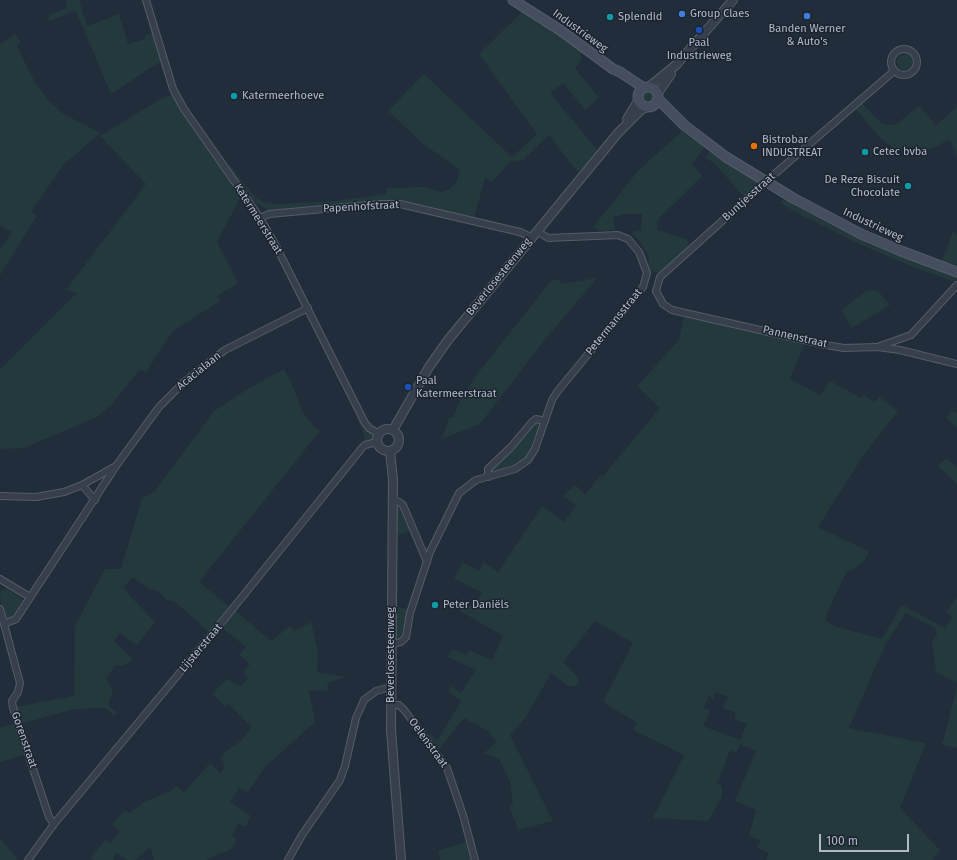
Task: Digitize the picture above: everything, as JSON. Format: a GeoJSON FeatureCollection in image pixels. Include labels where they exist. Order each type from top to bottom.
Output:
{"type":"FeatureCollection","features":[{"type":"Feature","properties":{"kind":"main road","name":"Industrieweg"},"geometry":{"type":"LineString","coordinates":[[513,0],[560,30],[613,70],[638,98],[642,105],[657,108],[674,121],[684,125]]}},
{"type":"Feature","properties":{"kind":"main road","name":"Industrieweg"},"geometry":{"type":"LineString","coordinates":[[613,70],[654,89],[658,96],[684,125],[765,182],[825,216],[861,234],[957,272]]}},
{"type":"Feature","properties":{"kind":"main road"},"geometry":{"type":"LineString","coordinates":[[638,98],[647,87]]}},
{"type":"Feature","properties":{"kind":"main road"},"geometry":{"type":"LineString","coordinates":[[649,107],[656,104],[658,96]]}},
{"type":"Feature","properties":{"kind":"street","name":"Katermeerstraat"},"geometry":{"type":"LineString","coordinates":[[146,0],[173,89],[184,109],[260,218],[308,308],[365,423],[378,438]]}},
{"type":"Feature","properties":{"kind":"street"},"geometry":{"type":"LineString","coordinates":[[647,87],[676,65],[734,0]]}},
{"type":"Feature","properties":{"kind":"street"},"geometry":{"type":"LineString","coordinates":[[905,50],[912,53],[917,60],[913,71],[906,75],[894,71],[892,67],[892,59],[897,52],[905,50]]}},
{"type":"Feature","properties":{"kind":"street"},"geometry":{"type":"LineString","coordinates":[[658,96],[676,65]]}},
{"type":"Feature","properties":{"kind":"street","name":"Buntjesstraat"},"geometry":{"type":"LineString","coordinates":[[660,277],[765,182],[894,71]]}},
{"type":"Feature","properties":{"kind":"street","name":"Beverlosesteenweg"},"geometry":{"type":"LineString","coordinates":[[618,133],[638,98]]}},
{"type":"Feature","properties":{"kind":"street","name":"Beverlosesteenweg"},"geometry":{"type":"LineString","coordinates":[[393,430],[442,348],[618,133],[642,109],[649,107]]}},
{"type":"Feature","properties":{"kind":"street","name":"Papenhofstraat"},"geometry":{"type":"LineString","coordinates":[[260,218],[269,214],[400,204],[534,234]]}},
{"type":"Feature","properties":{"kind":"street"},"geometry":{"type":"LineString","coordinates":[[534,234],[548,238],[611,235],[624,237],[636,246],[647,273],[660,277],[656,291],[643,287]]}},
{"type":"Feature","properties":{"kind":"street","name":"Petermansstraat"},"geometry":{"type":"LineString","coordinates":[[391,644],[401,642],[406,637],[410,613],[427,562],[459,494],[469,484],[516,469],[528,460],[534,453],[557,392],[643,287],[647,273]]}},
{"type":"Feature","properties":{"kind":"street"},"geometry":{"type":"LineString","coordinates":[[877,347],[911,335],[957,285]]}},
{"type":"Feature","properties":{"kind":"street","name":"Pannenstraat"},"geometry":{"type":"LineString","coordinates":[[656,291],[663,304],[672,310],[844,348],[877,347],[900,350],[957,364]]}},
{"type":"Feature","properties":{"kind":"street","name":"Acacialaan"},"geometry":{"type":"LineString","coordinates":[[4,624],[16,619],[116,466],[160,407],[201,367],[224,350],[308,308]]}},
{"type":"Feature","properties":{"kind":"street"},"geometry":{"type":"LineString","coordinates":[[488,477],[488,469],[511,447],[532,422],[536,419],[545,421]]}},
{"type":"Feature","properties":{"kind":"street"},"geometry":{"type":"LineString","coordinates":[[387,429],[393,430],[399,437],[399,443],[396,447],[390,450],[384,450],[378,438],[387,429]]}},
{"type":"Feature","properties":{"kind":"street","name":"Lijsterstraat"},"geometry":{"type":"LineString","coordinates":[[32,858],[54,824],[235,607],[362,448],[378,438]]}},
{"type":"Feature","properties":{"kind":"street","name":"Beverlosesteenweg"},"geometry":{"type":"LineString","coordinates":[[390,450],[393,474],[391,705],[394,775],[401,860]]}},
{"type":"Feature","properties":{"kind":"street","name":"Acacialaan"},"geometry":{"type":"LineString","coordinates":[[0,496],[36,497],[64,492],[82,485],[116,466]]}},
{"type":"Feature","properties":{"kind":"street"},"geometry":{"type":"LineString","coordinates":[[82,485],[94,500]]}},
{"type":"Feature","properties":{"kind":"street"},"geometry":{"type":"LineString","coordinates":[[392,500],[403,505],[427,562]]}},
{"type":"Feature","properties":{"kind":"street"},"geometry":{"type":"LineString","coordinates":[[0,579],[30,597]]}},
{"type":"Feature","properties":{"kind":"street","name":"Gorenstraat"},"geometry":{"type":"LineString","coordinates":[[0,609],[20,683],[18,692],[12,700],[13,708],[49,817],[54,824]]}},
{"type":"Feature","properties":{"kind":"street"},"geometry":{"type":"LineString","coordinates":[[288,860],[302,835],[340,780],[345,766],[356,718],[364,700],[376,691],[391,687]]}},
{"type":"Feature","properties":{"kind":"street","name":"Oelenstraat"},"geometry":{"type":"LineString","coordinates":[[391,705],[399,705],[405,711],[447,768],[463,815],[475,860]]}},
{"type":"Feature","properties":{"kind":"green space"},"geometry":{"type":"Polygon","coordinates":[[[66,0],[79,0],[87,26],[119,14],[128,44],[145,39],[145,36],[153,33],[161,61],[111,94],[76,11],[46,22],[51,14],[67,8],[66,0]]]}},
{"type":"Feature","properties":{"kind":"green space"},"geometry":{"type":"Polygon","coordinates":[[[523,11],[581,51],[581,61],[575,68],[599,98],[585,110],[563,83],[550,93],[598,151],[578,173],[549,135],[523,160],[510,162],[492,182],[485,178],[474,218],[404,202],[386,201],[274,212],[254,202],[215,146],[255,197],[263,202],[279,204],[334,201],[386,194],[387,188],[424,187],[442,192],[449,189],[456,183],[460,170],[422,143],[388,111],[424,74],[512,157],[537,134],[479,54],[523,11]]]}},
{"type":"Feature","properties":{"kind":"green space"},"geometry":{"type":"Polygon","coordinates":[[[15,34],[21,42],[17,46],[28,69],[48,100],[62,113],[100,133],[63,165],[31,212],[37,216],[0,275],[0,249],[12,232],[0,225],[0,44],[15,34]]]}},
{"type":"Feature","properties":{"kind":"green space"},"geometry":{"type":"Polygon","coordinates":[[[905,54],[911,56],[913,62],[911,68],[905,70],[899,68],[897,62],[899,56],[905,54]]]}},
{"type":"Feature","properties":{"kind":"green space"},"geometry":{"type":"Polygon","coordinates":[[[646,91],[650,91],[654,97],[650,103],[646,103],[642,99],[642,95],[646,91]]]}},
{"type":"Feature","properties":{"kind":"green space"},"geometry":{"type":"Polygon","coordinates":[[[171,95],[174,96],[196,132],[241,196],[217,242],[238,283],[217,296],[220,301],[173,331],[146,372],[140,369],[112,404],[97,417],[24,448],[0,449],[0,370],[77,293],[66,290],[146,184],[100,136],[164,97],[171,95]]]}},
{"type":"Feature","properties":{"kind":"green space"},"geometry":{"type":"Polygon","coordinates":[[[862,103],[882,124],[895,125],[919,106],[936,125],[957,107],[957,157],[950,139],[932,149],[895,149],[880,138],[855,108],[862,103]]]}},
{"type":"Feature","properties":{"kind":"green space"},"geometry":{"type":"Polygon","coordinates":[[[682,131],[705,147],[692,164],[702,176],[658,219],[657,230],[686,239],[690,248],[662,274],[648,270],[649,259],[647,253],[638,239],[632,234],[635,231],[641,231],[642,214],[626,214],[613,217],[615,230],[599,231],[593,227],[638,171],[682,131]]]}},
{"type":"Feature","properties":{"kind":"green space"},"geometry":{"type":"Polygon","coordinates":[[[710,151],[757,182],[756,187],[745,198],[716,165],[705,157],[710,151]]]}},
{"type":"Feature","properties":{"kind":"green space"},"geometry":{"type":"Polygon","coordinates":[[[783,199],[835,227],[879,247],[957,278],[955,282],[913,267],[866,247],[797,213],[780,203],[783,199]]]}},
{"type":"Feature","properties":{"kind":"green space"},"geometry":{"type":"Polygon","coordinates":[[[953,232],[957,235],[957,266],[942,261],[953,232]]]}},
{"type":"Feature","properties":{"kind":"green space"},"geometry":{"type":"Polygon","coordinates":[[[597,278],[543,342],[480,424],[442,439],[449,417],[453,418],[460,400],[478,373],[551,281],[559,279],[560,284],[597,278]]]}},
{"type":"Feature","properties":{"kind":"green space"},"geometry":{"type":"Polygon","coordinates":[[[866,291],[878,291],[890,305],[852,328],[841,310],[866,291]]]}},
{"type":"Feature","properties":{"kind":"green space"},"geometry":{"type":"Polygon","coordinates":[[[684,315],[805,342],[790,379],[820,395],[830,381],[861,398],[864,395],[875,402],[879,397],[898,411],[865,453],[818,527],[868,551],[868,556],[862,563],[846,573],[827,613],[826,621],[834,626],[882,639],[902,605],[945,628],[953,617],[946,612],[957,597],[957,683],[936,672],[932,642],[937,635],[935,628],[906,613],[885,645],[849,728],[926,743],[900,808],[940,850],[932,860],[766,860],[769,854],[757,847],[761,840],[749,836],[756,810],[735,801],[756,751],[740,744],[736,753],[730,750],[717,784],[722,786],[722,797],[708,821],[653,818],[684,755],[633,730],[637,723],[603,702],[633,643],[595,621],[563,662],[578,677],[579,683],[575,686],[568,686],[551,673],[526,717],[510,735],[553,821],[518,830],[509,805],[513,804],[510,782],[499,759],[484,753],[497,742],[488,731],[464,718],[439,749],[428,735],[431,734],[437,741],[461,701],[448,692],[451,686],[461,693],[476,670],[448,657],[452,649],[466,655],[469,650],[492,660],[503,636],[460,611],[465,603],[475,607],[482,593],[454,578],[463,562],[479,571],[484,562],[498,572],[542,506],[564,522],[576,506],[563,496],[575,485],[585,494],[601,475],[603,476],[660,408],[637,386],[679,340],[684,315]],[[716,692],[713,699],[709,696],[704,708],[710,711],[703,726],[740,740],[747,724],[734,719],[736,713],[723,708],[728,697],[716,692]]]}},
{"type":"Feature","properties":{"kind":"green space"},"geometry":{"type":"Polygon","coordinates":[[[284,369],[291,382],[302,411],[315,428],[320,431],[199,582],[231,608],[210,633],[174,601],[167,600],[158,591],[150,589],[132,577],[124,587],[130,596],[155,622],[137,645],[120,633],[114,641],[133,659],[124,666],[116,665],[106,678],[113,692],[108,705],[117,713],[114,716],[106,708],[74,709],[21,724],[16,707],[74,696],[75,626],[105,569],[121,569],[142,498],[154,492],[214,411],[246,390],[284,369]]]}},
{"type":"Feature","properties":{"kind":"green space"},"geometry":{"type":"Polygon","coordinates":[[[952,411],[957,413],[957,427],[946,418],[952,411]]]}},
{"type":"Feature","properties":{"kind":"green space"},"geometry":{"type":"Polygon","coordinates":[[[360,419],[365,428],[373,435],[372,440],[365,442],[358,420],[360,419]]]}},
{"type":"Feature","properties":{"kind":"green space"},"geometry":{"type":"Polygon","coordinates":[[[535,421],[540,422],[541,425],[533,448],[527,458],[515,466],[490,474],[489,471],[535,421]]]}},
{"type":"Feature","properties":{"kind":"green space"},"geometry":{"type":"Polygon","coordinates":[[[947,459],[957,467],[957,484],[938,466],[947,459]]]}},
{"type":"Feature","properties":{"kind":"green space"},"geometry":{"type":"Polygon","coordinates":[[[397,504],[400,505],[411,530],[396,536],[397,504]]]}},
{"type":"Feature","properties":{"kind":"green space"},"geometry":{"type":"Polygon","coordinates":[[[6,588],[20,597],[23,601],[15,615],[8,619],[5,618],[0,599],[1,591],[6,588]]]}},
{"type":"Feature","properties":{"kind":"green space"},"geometry":{"type":"Polygon","coordinates":[[[396,607],[408,609],[402,636],[399,638],[396,637],[396,607]]]}},
{"type":"Feature","properties":{"kind":"green space"},"geometry":{"type":"Polygon","coordinates":[[[236,611],[271,641],[290,626],[295,631],[311,622],[318,651],[317,672],[347,677],[327,683],[329,691],[309,690],[315,722],[265,767],[248,792],[239,788],[230,802],[251,816],[245,827],[238,824],[232,836],[237,839],[232,848],[226,852],[207,858],[208,860],[154,860],[150,847],[135,860],[128,860],[116,853],[113,860],[94,860],[91,857],[106,839],[111,843],[120,831],[112,824],[125,810],[129,813],[146,801],[171,791],[176,786],[184,792],[210,763],[220,773],[225,766],[221,758],[224,753],[241,741],[252,727],[228,704],[226,707],[212,694],[227,679],[241,686],[248,678],[243,672],[250,664],[239,655],[246,647],[222,628],[236,611]]]}},
{"type":"Feature","properties":{"kind":"green space"},"geometry":{"type":"Polygon","coordinates":[[[957,687],[957,748],[942,745],[957,687]]]}},
{"type":"Feature","properties":{"kind":"green space"},"geometry":{"type":"Polygon","coordinates":[[[15,723],[26,754],[0,762],[0,728],[15,723]]]}},
{"type":"Feature","properties":{"kind":"green space"},"geometry":{"type":"Polygon","coordinates":[[[0,838],[18,860],[0,860],[0,838]]]}},
{"type":"Feature","properties":{"kind":"green space"},"geometry":{"type":"Polygon","coordinates":[[[468,841],[473,860],[440,860],[438,851],[468,841]]]}},
{"type":"Feature","properties":{"kind":"place","name":"Group Claes"},"geometry":{"type":"Point","coordinates":[682,14]}},
{"type":"Feature","properties":{"kind":"place","name":"Banden Werner & Auto's"},"geometry":{"type":"Point","coordinates":[807,16]}},
{"type":"Feature","properties":{"kind":"place","name":"Splendid"},"geometry":{"type":"Point","coordinates":[610,17]}},
{"type":"Feature","properties":{"kind":"place","name":"Paal Industrieweg"},"geometry":{"type":"Point","coordinates":[699,30]}},
{"type":"Feature","properties":{"kind":"place","name":"Katermeerhoeve"},"geometry":{"type":"Point","coordinates":[234,96]}},
{"type":"Feature","properties":{"kind":"place","name":"Bistrobar INDUSTREAT"},"geometry":{"type":"Point","coordinates":[754,146]}},
{"type":"Feature","properties":{"kind":"place","name":"Cetec bvba"},"geometry":{"type":"Point","coordinates":[865,152]}},
{"type":"Feature","properties":{"kind":"place","name":"De Reze Biscuit Chocolate"},"geometry":{"type":"Point","coordinates":[908,186]}},
{"type":"Feature","properties":{"kind":"place","name":"Paal Katermeerstraat"},"geometry":{"type":"Point","coordinates":[408,387]}},
{"type":"Feature","properties":{"kind":"place","name":"Peter Daniëls"},"geometry":{"type":"Point","coordinates":[435,605]}}]}
